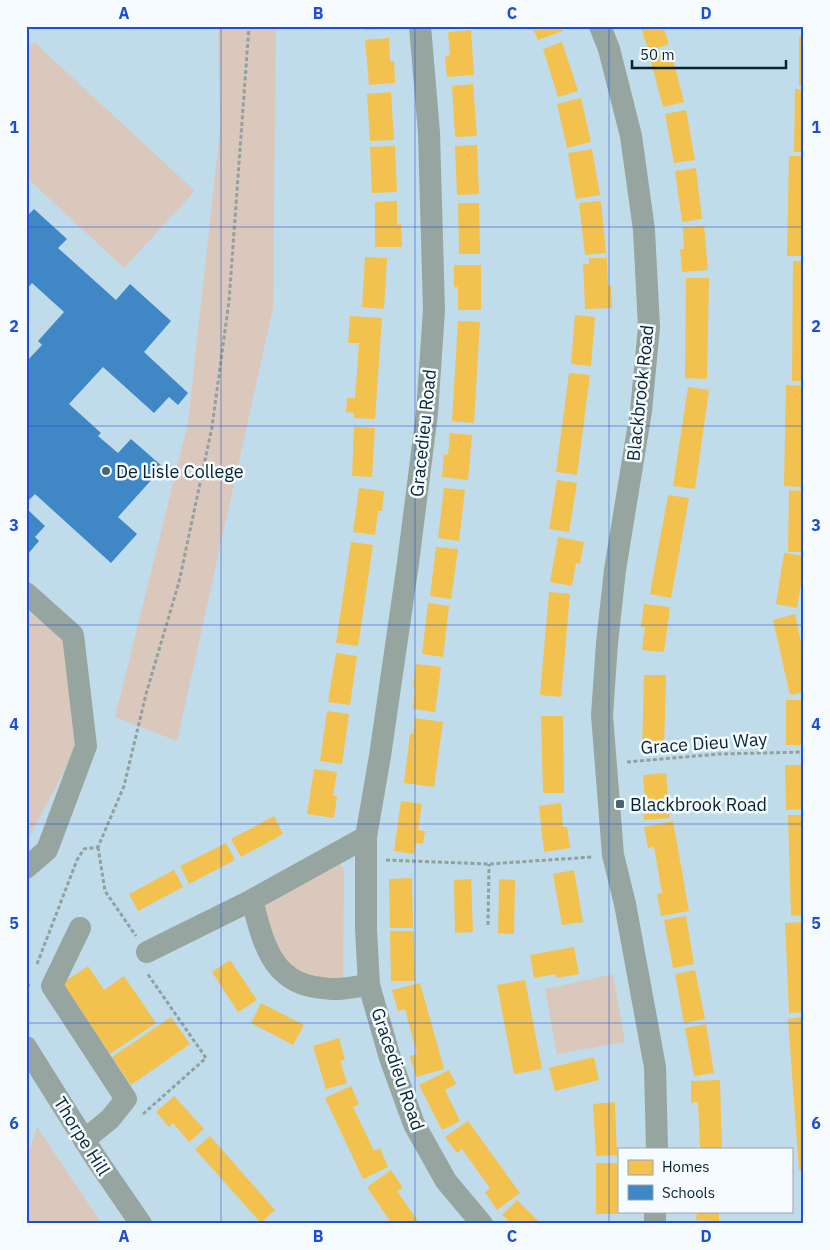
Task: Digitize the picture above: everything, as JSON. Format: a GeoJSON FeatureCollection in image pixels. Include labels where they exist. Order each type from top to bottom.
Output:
{"type":"FeatureCollection","features":[{"type":"Feature","properties":{"kind":"street","name":"Gracedieu Road"},"geometry":{"type":"LineString","coordinates":[[420,26],[429,133],[433,329],[427,413],[408,563],[382,746],[366,837],[366,929],[370,985],[390,1058],[414,1124],[446,1181],[482,1224]]}},
{"type":"Feature","properties":{"kind":"street","name":"Blackbrook Road"},"geometry":{"type":"LineString","coordinates":[[600,26],[609,49],[631,136],[644,230],[649,327],[641,412],[606,643],[602,715],[613,856],[638,969],[655,1067],[657,1148]]}},
{"type":"Feature","properties":{"kind":"street"},"geometry":{"type":"LineString","coordinates":[[26,594],[73,635],[86,746],[47,850],[26,868]]}},
{"type":"Feature","properties":{"kind":"street"},"geometry":{"type":"LineString","coordinates":[[147,952],[252,900],[366,837]]}},
{"type":"Feature","properties":{"kind":"street","name":"Gracedieu Road"},"geometry":{"type":"LineString","coordinates":[[252,900],[262,939],[276,964],[291,980],[305,986],[333,989],[370,985]]}},
{"type":"Feature","properties":{"kind":"street"},"geometry":{"type":"LineString","coordinates":[[80,928],[52,986],[126,1099],[110,1118],[84,1140]]}},
{"type":"Feature","properties":{"kind":"street","name":"Thorpe Hill"},"geometry":{"type":"LineString","coordinates":[[26,1047],[84,1140],[140,1224]]}},
{"type":"Feature","properties":{"kind":"path"},"geometry":{"type":"LineString","coordinates":[[140,1118],[206,1058],[144,970],[147,952],[105,891],[98,847],[124,786],[146,694],[179,582],[212,427],[229,301],[249,26]]}},
{"type":"Feature","properties":{"kind":"path","name":"Grace Dieu Way"},"geometry":{"type":"LineString","coordinates":[[605,764],[719,754],[804,752]]}},
{"type":"Feature","properties":{"kind":"path"},"geometry":{"type":"LineString","coordinates":[[36,967],[77,860],[84,850],[98,847]]}},
{"type":"Feature","properties":{"kind":"path"},"geometry":{"type":"LineString","coordinates":[[366,859],[489,864],[613,856]]}},
{"type":"Feature","properties":{"kind":"path"},"geometry":{"type":"LineString","coordinates":[[488,925],[489,864]]}},
{"type":"Feature","properties":{"kind":"path"},"geometry":{"type":"LineString","coordinates":[[26,993],[32,976]]}},
{"type":"Feature","properties":{"kind":"shaded area"},"geometry":{"type":"Polygon","coordinates":[[[218,26],[276,26],[273,308],[177,741],[115,717],[188,423],[220,129],[218,26]]]}},
{"type":"Feature","properties":{"kind":"shaded area"},"geometry":{"type":"Polygon","coordinates":[[[34,42],[195,191],[124,268],[26,177],[26,50],[34,42]]]}},
{"type":"Feature","properties":{"kind":"shaded area"},"geometry":{"type":"Polygon","coordinates":[[[26,610],[66,642],[75,751],[26,843],[26,610]]]}},
{"type":"Feature","properties":{"kind":"shaded area"},"geometry":{"type":"Polygon","coordinates":[[[340,863],[344,872],[343,979],[326,983],[283,965],[262,904],[340,863]]]}},
{"type":"Feature","properties":{"kind":"shaded area"},"geometry":{"type":"Polygon","coordinates":[[[613,974],[625,1042],[557,1054],[545,989],[613,974]]]}},
{"type":"Feature","properties":{"kind":"shaded area"},"geometry":{"type":"Polygon","coordinates":[[[37,1127],[102,1224],[26,1224],[26,1160],[37,1127]]]}},
{"type":"Feature","properties":{"kind":"building: Homes"},"geometry":{"type":"Polygon","coordinates":[[[365,26],[388,26],[388,29],[365,30],[365,26]]]}},
{"type":"Feature","properties":{"kind":"building: Homes"},"geometry":{"type":"Polygon","coordinates":[[[532,26],[561,26],[563,31],[538,40],[532,26]]]}},
{"type":"Feature","properties":{"kind":"building: Homes"},"geometry":{"type":"Polygon","coordinates":[[[640,26],[663,26],[669,44],[649,51],[640,26]]]}},
{"type":"Feature","properties":{"kind":"building: Homes"},"geometry":{"type":"Polygon","coordinates":[[[471,30],[474,75],[447,77],[445,56],[450,55],[448,32],[471,30]]]}},
{"type":"Feature","properties":{"kind":"building: Homes"},"geometry":{"type":"Polygon","coordinates":[[[799,36],[804,36],[804,86],[799,86],[799,36]]]}},
{"type":"Feature","properties":{"kind":"building: Homes"},"geometry":{"type":"Polygon","coordinates":[[[389,38],[390,61],[394,61],[395,83],[369,85],[365,40],[389,38]]]}},
{"type":"Feature","properties":{"kind":"building: Homes"},"geometry":{"type":"Polygon","coordinates":[[[562,42],[578,91],[558,97],[543,49],[562,42]]]}},
{"type":"Feature","properties":{"kind":"building: Homes"},"geometry":{"type":"Polygon","coordinates":[[[671,52],[684,102],[663,107],[650,58],[671,52]]]}},
{"type":"Feature","properties":{"kind":"building: Homes"},"geometry":{"type":"Polygon","coordinates":[[[473,84],[477,136],[455,137],[452,86],[473,84]]]}},
{"type":"Feature","properties":{"kind":"building: Homes"},"geometry":{"type":"Polygon","coordinates":[[[795,89],[804,90],[804,152],[794,152],[795,89]]]}},
{"type":"Feature","properties":{"kind":"building: Homes"},"geometry":{"type":"Polygon","coordinates":[[[391,92],[394,140],[370,141],[367,94],[391,92]]]}},
{"type":"Feature","properties":{"kind":"building: Homes"},"geometry":{"type":"Polygon","coordinates":[[[581,98],[591,142],[567,148],[557,104],[581,98]]]}},
{"type":"Feature","properties":{"kind":"building: Homes"},"geometry":{"type":"Polygon","coordinates":[[[686,110],[695,160],[674,163],[665,114],[686,110]]]}},
{"type":"Feature","properties":{"kind":"building: Homes"},"geometry":{"type":"Polygon","coordinates":[[[477,145],[479,194],[457,195],[455,146],[477,145]]]}},
{"type":"Feature","properties":{"kind":"building: Homes"},"geometry":{"type":"Polygon","coordinates":[[[395,146],[397,192],[372,193],[370,147],[395,146]]]}},
{"type":"Feature","properties":{"kind":"building: Homes"},"geometry":{"type":"Polygon","coordinates":[[[592,149],[600,195],[576,199],[568,153],[592,149]]]}},
{"type":"Feature","properties":{"kind":"building: Homes"},"geometry":{"type":"Polygon","coordinates":[[[789,156],[804,156],[804,256],[787,256],[789,156]]]}},
{"type":"Feature","properties":{"kind":"building: Homes"},"geometry":{"type":"Polygon","coordinates":[[[696,168],[702,219],[682,222],[675,171],[696,168]]]}},
{"type":"Feature","properties":{"kind":"building: Homes"},"geometry":{"type":"Polygon","coordinates":[[[397,201],[397,225],[401,224],[402,247],[375,247],[375,202],[397,201]]]}},
{"type":"Feature","properties":{"kind":"building: Homes"},"geometry":{"type":"Polygon","coordinates":[[[601,201],[606,253],[585,255],[579,203],[601,201]]]}},
{"type":"Feature","properties":{"kind":"building: Homes"},"geometry":{"type":"Polygon","coordinates":[[[458,203],[479,203],[480,254],[459,254],[458,203]]]}},
{"type":"Feature","properties":{"kind":"building: Homes"},"geometry":{"type":"Polygon","coordinates":[[[704,226],[708,270],[682,272],[680,249],[684,249],[683,227],[704,226]]]}},
{"type":"Feature","properties":{"kind":"building: Homes"},"geometry":{"type":"Polygon","coordinates":[[[365,257],[387,258],[384,309],[362,307],[365,257]]]}},
{"type":"Feature","properties":{"kind":"building: Homes"},"geometry":{"type":"Polygon","coordinates":[[[589,258],[607,258],[608,286],[611,286],[612,308],[585,309],[583,264],[589,264],[589,258]]]}},
{"type":"Feature","properties":{"kind":"building: Homes"},"geometry":{"type":"Polygon","coordinates":[[[793,261],[804,261],[804,381],[792,381],[793,261]]]}},
{"type":"Feature","properties":{"kind":"building: Homes"},"geometry":{"type":"Polygon","coordinates":[[[454,265],[481,265],[481,310],[458,310],[458,287],[454,287],[454,265]]]}},
{"type":"Feature","properties":{"kind":"building: Homes"},"geometry":{"type":"Polygon","coordinates":[[[686,278],[709,278],[707,379],[685,378],[686,278]]]}},
{"type":"Feature","properties":{"kind":"building: Homes"},"geometry":{"type":"Polygon","coordinates":[[[575,315],[595,317],[591,366],[571,364],[575,315]]]}},
{"type":"Feature","properties":{"kind":"building: Homes"},"geometry":{"type":"Polygon","coordinates":[[[350,316],[382,318],[375,419],[354,418],[354,413],[346,412],[347,398],[355,398],[359,343],[348,343],[350,316]]]}},
{"type":"Feature","properties":{"kind":"building: Homes"},"geometry":{"type":"Polygon","coordinates":[[[458,321],[480,322],[474,423],[452,421],[458,321]]]}},
{"type":"Feature","properties":{"kind":"building: Homes"},"geometry":{"type":"Polygon","coordinates":[[[569,373],[590,375],[577,475],[556,472],[569,373]]]}},
{"type":"Feature","properties":{"kind":"building: Homes"},"geometry":{"type":"Polygon","coordinates":[[[786,385],[804,386],[804,487],[784,486],[786,385]]]}},
{"type":"Feature","properties":{"kind":"building: Homes"},"geometry":{"type":"Polygon","coordinates":[[[688,387],[709,390],[695,489],[673,486],[688,387]]]}},
{"type":"Feature","properties":{"kind":"building: Homes"},"geometry":{"type":"Polygon","coordinates":[[[354,427],[375,428],[372,477],[352,476],[354,427]]]}},
{"type":"Feature","properties":{"kind":"building: Homes"},"geometry":{"type":"Polygon","coordinates":[[[450,433],[472,435],[468,480],[442,477],[444,454],[448,455],[450,433]]]}},
{"type":"Feature","properties":{"kind":"building: Homes"},"geometry":{"type":"Polygon","coordinates":[[[557,480],[577,483],[569,532],[549,529],[557,480]]]}},
{"type":"Feature","properties":{"kind":"building: Homes"},"geometry":{"type":"Polygon","coordinates":[[[359,488],[384,491],[382,511],[378,511],[375,535],[353,532],[359,488]]]}},
{"type":"Feature","properties":{"kind":"building: Homes"},"geometry":{"type":"Polygon","coordinates":[[[444,488],[465,490],[459,541],[438,538],[444,488]]]}},
{"type":"Feature","properties":{"kind":"building: Homes"},"geometry":{"type":"Polygon","coordinates":[[[789,490],[804,491],[804,552],[788,552],[789,490]]]}},
{"type":"Feature","properties":{"kind":"building: Homes"},"geometry":{"type":"Polygon","coordinates":[[[668,495],[689,498],[671,598],[650,594],[668,495]]]}},
{"type":"Feature","properties":{"kind":"building: Homes"},"geometry":{"type":"Polygon","coordinates":[[[558,537],[584,542],[580,564],[576,563],[572,586],[550,582],[558,537]]]}},
{"type":"Feature","properties":{"kind":"building: Homes"},"geometry":{"type":"Polygon","coordinates":[[[351,542],[373,545],[358,646],[336,643],[351,542]]]}},
{"type":"Feature","properties":{"kind":"building: Homes"},"geometry":{"type":"Polygon","coordinates":[[[436,547],[458,549],[451,599],[430,596],[436,547]]]}},
{"type":"Feature","properties":{"kind":"building: Homes"},"geometry":{"type":"Polygon","coordinates":[[[784,553],[804,556],[797,608],[776,604],[784,553]]]}},
{"type":"Feature","properties":{"kind":"building: Homes"},"geometry":{"type":"Polygon","coordinates":[[[549,592],[570,594],[561,697],[540,695],[549,592]]]}},
{"type":"Feature","properties":{"kind":"building: Homes"},"geometry":{"type":"Polygon","coordinates":[[[428,603],[449,606],[443,657],[422,654],[428,603]]]}},
{"type":"Feature","properties":{"kind":"building: Homes"},"geometry":{"type":"Polygon","coordinates":[[[644,604],[670,607],[664,652],[642,650],[645,627],[641,627],[644,604]]]}},
{"type":"Feature","properties":{"kind":"building: Homes"},"geometry":{"type":"Polygon","coordinates":[[[795,614],[804,657],[804,692],[790,695],[773,620],[795,614]]]}},
{"type":"Feature","properties":{"kind":"building: Homes"},"geometry":{"type":"Polygon","coordinates":[[[336,653],[357,656],[350,705],[328,702],[336,653]]]}},
{"type":"Feature","properties":{"kind":"building: Homes"},"geometry":{"type":"Polygon","coordinates":[[[416,664],[441,667],[435,712],[413,709],[416,664]]]}},
{"type":"Feature","properties":{"kind":"building: Homes"},"geometry":{"type":"Polygon","coordinates":[[[644,675],[666,675],[664,752],[642,752],[644,675]]]}},
{"type":"Feature","properties":{"kind":"building: Homes"},"geometry":{"type":"Polygon","coordinates":[[[786,700],[804,700],[804,745],[786,745],[786,700]]]}},
{"type":"Feature","properties":{"kind":"building: Homes"},"geometry":{"type":"Polygon","coordinates":[[[327,711],[349,714],[342,764],[320,761],[327,711]]]}},
{"type":"Feature","properties":{"kind":"building: Homes"},"geometry":{"type":"Polygon","coordinates":[[[541,716],[563,716],[564,793],[543,793],[541,716]]]}},
{"type":"Feature","properties":{"kind":"building: Homes"},"geometry":{"type":"Polygon","coordinates":[[[415,718],[443,722],[434,787],[404,783],[410,734],[413,734],[415,718]]]}},
{"type":"Feature","properties":{"kind":"building: Homes"},"geometry":{"type":"Polygon","coordinates":[[[785,765],[804,765],[804,809],[786,810],[785,765]]]}},
{"type":"Feature","properties":{"kind":"building: Homes"},"geometry":{"type":"Polygon","coordinates":[[[314,769],[337,772],[333,796],[337,796],[334,818],[307,814],[314,769]]]}},
{"type":"Feature","properties":{"kind":"building: Homes"},"geometry":{"type":"Polygon","coordinates":[[[666,773],[670,818],[644,820],[641,798],[645,798],[643,775],[666,773]]]}},
{"type":"Feature","properties":{"kind":"building: Homes"},"geometry":{"type":"Polygon","coordinates":[[[401,801],[422,804],[418,830],[425,831],[423,844],[416,843],[414,854],[394,851],[401,801]]]}},
{"type":"Feature","properties":{"kind":"building: Homes"},"geometry":{"type":"Polygon","coordinates":[[[561,803],[563,827],[567,827],[570,848],[544,852],[539,806],[561,803]]]}},
{"type":"Feature","properties":{"kind":"building: Homes"},"geometry":{"type":"Polygon","coordinates":[[[788,815],[804,815],[804,915],[791,916],[788,815]]]}},
{"type":"Feature","properties":{"kind":"building: Homes"},"geometry":{"type":"Polygon","coordinates":[[[274,816],[283,834],[241,857],[231,839],[274,816]]]}},
{"type":"Feature","properties":{"kind":"building: Homes"},"geometry":{"type":"Polygon","coordinates":[[[673,821],[689,911],[661,916],[657,894],[662,893],[654,847],[648,848],[644,827],[673,821]]]}},
{"type":"Feature","properties":{"kind":"building: Homes"},"geometry":{"type":"Polygon","coordinates":[[[226,843],[235,860],[189,884],[180,866],[226,843]]]}},
{"type":"Feature","properties":{"kind":"building: Homes"},"geometry":{"type":"Polygon","coordinates":[[[174,870],[183,887],[138,911],[129,894],[174,870]]]}},
{"type":"Feature","properties":{"kind":"building: Homes"},"geometry":{"type":"Polygon","coordinates":[[[574,870],[583,922],[562,925],[553,874],[574,870]]]}},
{"type":"Feature","properties":{"kind":"building: Homes"},"geometry":{"type":"Polygon","coordinates":[[[412,878],[413,928],[390,928],[389,879],[412,878]]]}},
{"type":"Feature","properties":{"kind":"building: Homes"},"geometry":{"type":"Polygon","coordinates":[[[471,879],[473,932],[455,933],[454,880],[471,879]]]}},
{"type":"Feature","properties":{"kind":"building: Homes"},"geometry":{"type":"Polygon","coordinates":[[[499,879],[515,880],[514,934],[498,933],[499,879]]]}},
{"type":"Feature","properties":{"kind":"building: Homes"},"geometry":{"type":"Polygon","coordinates":[[[686,916],[694,964],[673,968],[664,920],[686,916]]]}},
{"type":"Feature","properties":{"kind":"building: Homes"},"geometry":{"type":"Polygon","coordinates":[[[804,922],[804,1012],[789,1013],[785,923],[804,922]]]}},
{"type":"Feature","properties":{"kind":"building: Homes"},"geometry":{"type":"Polygon","coordinates":[[[390,931],[414,931],[415,981],[391,981],[390,931]]]}},
{"type":"Feature","properties":{"kind":"building: Homes"},"geometry":{"type":"Polygon","coordinates":[[[574,947],[579,974],[557,978],[556,974],[534,978],[530,955],[574,947]]]}},
{"type":"Feature","properties":{"kind":"building: Homes"},"geometry":{"type":"Polygon","coordinates":[[[230,960],[257,1000],[238,1012],[212,972],[230,960]]]}},
{"type":"Feature","properties":{"kind":"building: Homes"},"geometry":{"type":"Polygon","coordinates":[[[88,966],[104,990],[124,976],[156,1023],[110,1054],[63,983],[88,966]]]}},
{"type":"Feature","properties":{"kind":"building: Homes"},"geometry":{"type":"Polygon","coordinates":[[[695,970],[705,1019],[684,1023],[675,974],[695,970]]]}},
{"type":"Feature","properties":{"kind":"building: Homes"},"geometry":{"type":"Polygon","coordinates":[[[525,980],[542,1069],[514,1074],[497,985],[525,980]]]}},
{"type":"Feature","properties":{"kind":"building: Homes"},"geometry":{"type":"Polygon","coordinates":[[[420,983],[444,1069],[416,1077],[410,1056],[417,1054],[405,1009],[398,1011],[392,990],[420,983]]]}},
{"type":"Feature","properties":{"kind":"building: Homes"},"geometry":{"type":"Polygon","coordinates":[[[261,1003],[304,1025],[293,1045],[251,1023],[261,1003]]]}},
{"type":"Feature","properties":{"kind":"building: Homes"},"geometry":{"type":"Polygon","coordinates":[[[171,1017],[190,1044],[131,1085],[112,1057],[171,1017]]]}},
{"type":"Feature","properties":{"kind":"building: Homes"},"geometry":{"type":"Polygon","coordinates":[[[804,1017],[804,1170],[799,1170],[788,1019],[804,1017]]]}},
{"type":"Feature","properties":{"kind":"building: Homes"},"geometry":{"type":"Polygon","coordinates":[[[706,1024],[714,1073],[694,1076],[685,1028],[706,1024]]]}},
{"type":"Feature","properties":{"kind":"building: Homes"},"geometry":{"type":"Polygon","coordinates":[[[339,1038],[345,1060],[340,1061],[347,1083],[326,1089],[313,1046],[339,1038]]]}},
{"type":"Feature","properties":{"kind":"building: Homes"},"geometry":{"type":"Polygon","coordinates":[[[594,1057],[599,1080],[555,1091],[549,1068],[594,1057]]]}},
{"type":"Feature","properties":{"kind":"building: Homes"},"geometry":{"type":"Polygon","coordinates":[[[449,1070],[456,1084],[445,1090],[460,1121],[442,1130],[419,1085],[449,1070]]]}},
{"type":"Feature","properties":{"kind":"building: Homes"},"geometry":{"type":"Polygon","coordinates":[[[720,1080],[722,1148],[700,1148],[698,1102],[691,1103],[691,1081],[720,1080]]]}},
{"type":"Feature","properties":{"kind":"building: Homes"},"geometry":{"type":"Polygon","coordinates":[[[351,1086],[359,1104],[353,1107],[374,1151],[380,1148],[388,1167],[363,1179],[325,1098],[351,1086]]]}},
{"type":"Feature","properties":{"kind":"building: Homes"},"geometry":{"type":"Polygon","coordinates":[[[174,1096],[204,1129],[189,1142],[173,1123],[169,1127],[156,1112],[174,1096]]]}},
{"type":"Feature","properties":{"kind":"building: Homes"},"geometry":{"type":"Polygon","coordinates":[[[615,1102],[617,1155],[596,1156],[593,1104],[615,1102]]]}},
{"type":"Feature","properties":{"kind":"building: Homes"},"geometry":{"type":"Polygon","coordinates":[[[468,1121],[520,1193],[497,1210],[485,1192],[490,1188],[462,1149],[457,1153],[445,1137],[468,1121]]]}},
{"type":"Feature","properties":{"kind":"building: Homes"},"geometry":{"type":"Polygon","coordinates":[[[210,1136],[275,1210],[261,1223],[195,1149],[210,1136]]]}},
{"type":"Feature","properties":{"kind":"building: Homes"},"geometry":{"type":"Polygon","coordinates":[[[596,1163],[617,1163],[617,1214],[596,1214],[596,1163]]]}},
{"type":"Feature","properties":{"kind":"building: Homes"},"geometry":{"type":"Polygon","coordinates":[[[391,1170],[403,1188],[397,1191],[420,1224],[392,1224],[367,1187],[391,1170]]]}},
{"type":"Feature","properties":{"kind":"building: Homes"},"geometry":{"type":"Polygon","coordinates":[[[517,1200],[541,1224],[512,1224],[502,1215],[517,1200]]]}},
{"type":"Feature","properties":{"kind":"building: Homes"},"geometry":{"type":"Polygon","coordinates":[[[697,1212],[719,1212],[719,1221],[696,1220],[697,1212]]]}},
{"type":"Feature","properties":{"kind":"building: Schools"},"geometry":{"type":"Polygon","coordinates":[[[34,209],[67,239],[58,248],[116,300],[130,284],[171,321],[144,352],[188,393],[178,405],[169,397],[154,413],[103,367],[69,404],[101,433],[98,436],[118,453],[131,439],[163,467],[118,517],[137,534],[111,563],[35,494],[26,503],[26,372],[29,369],[26,366],[26,362],[42,345],[38,341],[64,312],[32,283],[26,290],[26,217],[34,209]]]}},
{"type":"Feature","properties":{"kind":"building: Schools"},"geometry":{"type":"Polygon","coordinates":[[[26,508],[45,526],[35,537],[39,541],[28,554],[26,552],[26,508]]]}},
{"type":"Feature","properties":{"kind":"place","name":"De Lisle College"},"geometry":{"type":"Point","coordinates":[106,471]}},
{"type":"Feature","properties":{"kind":"place","name":"Blackbrook Road"},"geometry":{"type":"Point","coordinates":[620,804]}}]}
